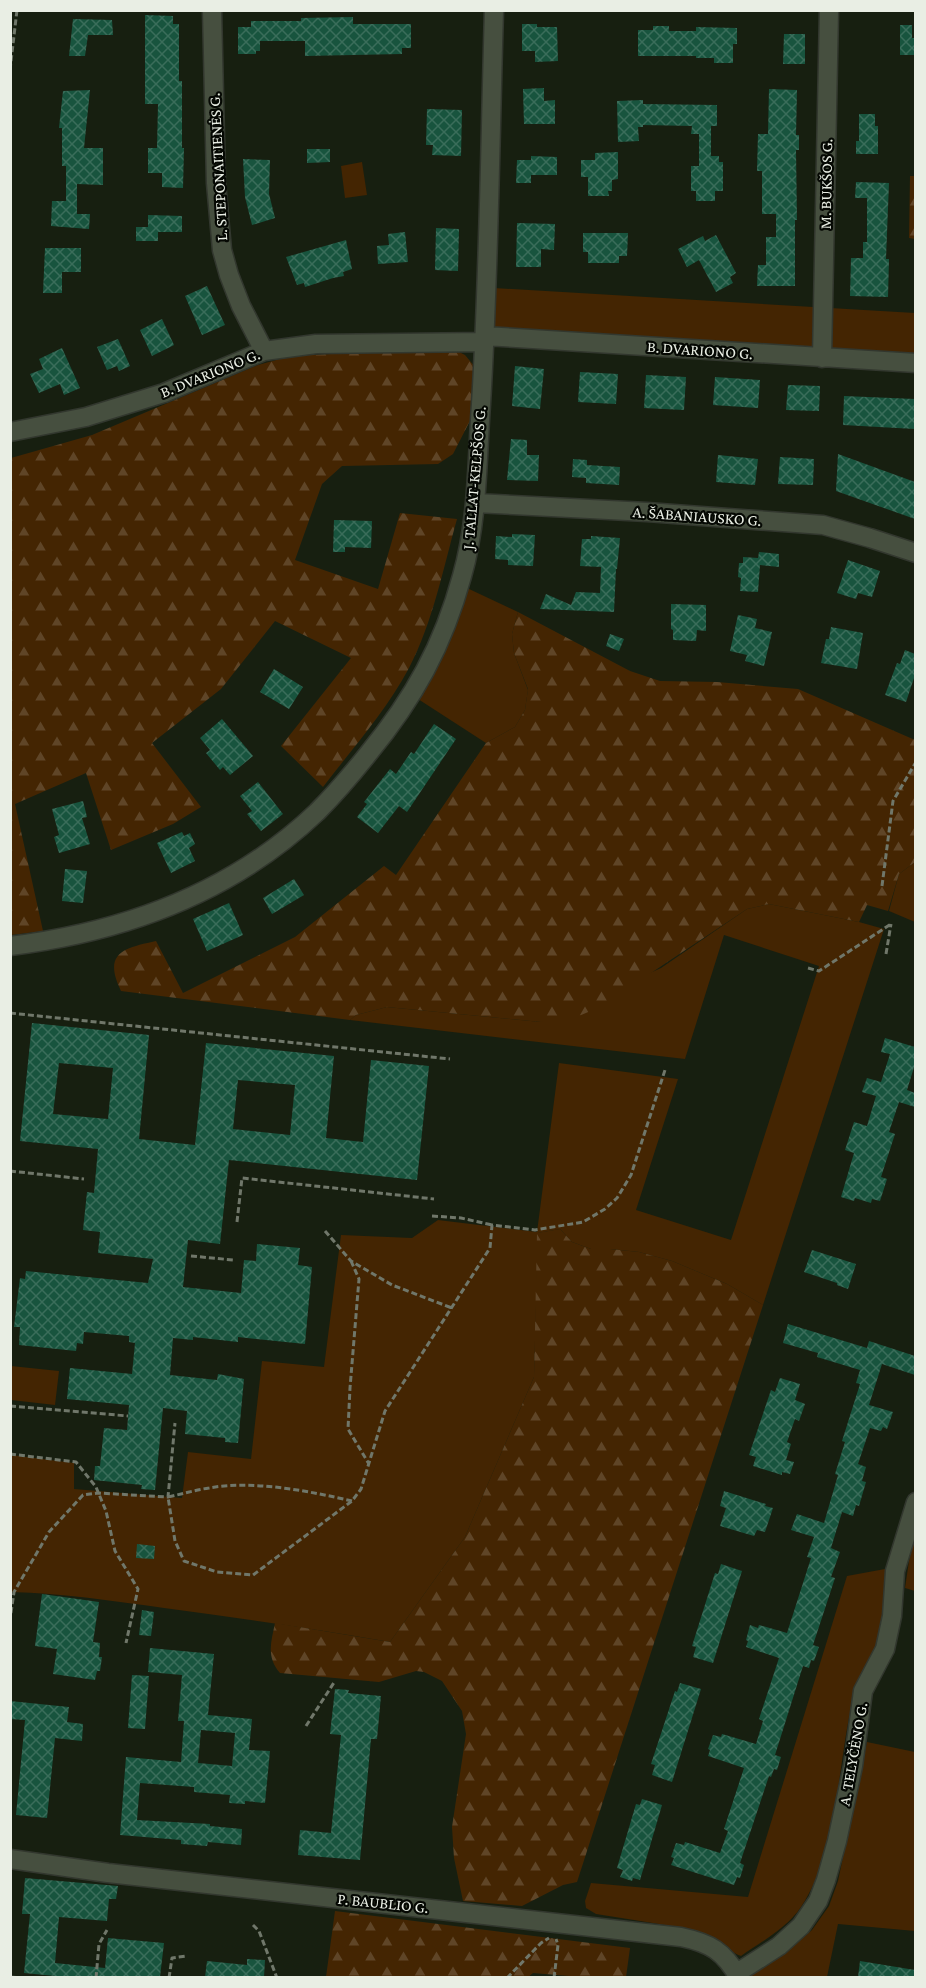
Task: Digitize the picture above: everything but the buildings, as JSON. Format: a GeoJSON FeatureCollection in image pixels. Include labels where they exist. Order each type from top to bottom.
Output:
{"type":"FeatureCollection","features":[{"type":"Feature","properties":{"kind":"street","name":"L. STEPONAITIENĖS G."},"geometry":{"type":"LineString","coordinates":[[212,10],[216,183],[222,250],[241,306],[264,351]]}},
{"type":"Feature","properties":{"kind":"street","name":"J. TALLAT-KELPŠOS G."},"geometry":{"type":"LineString","coordinates":[[10,946],[51,941],[139,919],[178,903],[247,866],[278,845],[317,811],[393,723],[415,692],[432,660],[463,576],[475,503],[485,339],[494,10]]}},
{"type":"Feature","properties":{"kind":"street","name":"M. BUKŠOS G."},"geometry":{"type":"LineString","coordinates":[[822,358],[829,10]]}},
{"type":"Feature","properties":{"kind":"street","name":"B. DVARIONO G."},"geometry":{"type":"LineString","coordinates":[[10,432],[86,417],[164,393],[264,351],[316,344],[485,339],[915,363]]}},
{"type":"Feature","properties":{"kind":"street","name":"A. ŠABANIAUSKO G."},"geometry":{"type":"LineString","coordinates":[[475,503],[636,511],[823,525],[915,553]]}},
{"type":"Feature","properties":{"kind":"street","name":"A. TELYČĖNO G."},"geometry":{"type":"LineString","coordinates":[[738,1975],[779,1946],[801,1926],[818,1901],[826,1880],[853,1766],[863,1691],[885,1649],[892,1616],[895,1571],[915,1502]]}},
{"type":"Feature","properties":{"kind":"street","name":"P. BAUBLIO G."},"geometry":{"type":"LineString","coordinates":[[10,1859],[108,1873],[681,1937],[711,1945],[722,1954],[738,1975]]}},
{"type":"Feature","properties":{"kind":"path"},"geometry":{"type":"LineString","coordinates":[[10,70],[17,10]]}},
{"type":"Feature","properties":{"kind":"path"},"geometry":{"type":"LineString","coordinates":[[882,886],[893,801],[915,762]]}},
{"type":"Feature","properties":{"kind":"path"},"geometry":{"type":"LineString","coordinates":[[808,968],[819,970],[891,924],[886,954]]}},
{"type":"Feature","properties":{"kind":"path"},"geometry":{"type":"LineString","coordinates":[[10,1013],[450,1059]]}},
{"type":"Feature","properties":{"kind":"path"},"geometry":{"type":"LineString","coordinates":[[432,1216],[461,1218],[492,1225],[535,1230],[583,1222],[605,1209],[618,1198],[631,1175],[665,1070]]}},
{"type":"Feature","properties":{"kind":"path"},"geometry":{"type":"LineString","coordinates":[[10,1171],[84,1179]]}},
{"type":"Feature","properties":{"kind":"path"},"geometry":{"type":"LineString","coordinates":[[237,1222],[242,1178],[434,1199]]}},
{"type":"Feature","properties":{"kind":"path"},"geometry":{"type":"LineString","coordinates":[[175,1423],[168,1497],[175,1541],[184,1561],[217,1572],[253,1575],[352,1501],[361,1489],[385,1411],[490,1248],[492,1225]]}},
{"type":"Feature","properties":{"kind":"path"},"geometry":{"type":"LineString","coordinates":[[325,1231],[351,1261],[359,1279],[348,1429],[369,1464]]}},
{"type":"Feature","properties":{"kind":"path"},"geometry":{"type":"LineString","coordinates":[[191,1256],[233,1260]]}},
{"type":"Feature","properties":{"kind":"path"},"geometry":{"type":"LineString","coordinates":[[351,1261],[392,1285],[452,1308]]}},
{"type":"Feature","properties":{"kind":"path"},"geometry":{"type":"LineString","coordinates":[[10,1406],[128,1416]]}},
{"type":"Feature","properties":{"kind":"path"},"geometry":{"type":"LineString","coordinates":[[10,1454],[76,1462],[98,1493],[106,1511],[115,1551],[138,1589],[126,1643]]}},
{"type":"Feature","properties":{"kind":"path"},"geometry":{"type":"LineString","coordinates":[[11,1613],[14,1592],[49,1532],[83,1495],[98,1493],[168,1497],[211,1487],[259,1486],[307,1491],[352,1501]]}},
{"type":"Feature","properties":{"kind":"path"},"geometry":{"type":"LineString","coordinates":[[306,1726],[335,1681]]}},
{"type":"Feature","properties":{"kind":"path"},"geometry":{"type":"LineString","coordinates":[[253,1925],[259,1931],[277,1977]]}},
{"type":"Feature","properties":{"kind":"path"},"geometry":{"type":"LineString","coordinates":[[96,1977],[99,1944],[107,1930]]}},
{"type":"Feature","properties":{"kind":"path"},"geometry":{"type":"LineString","coordinates":[[507,1977],[541,1942],[552,1936],[558,1940],[554,1977]]}},
{"type":"Feature","properties":{"kind":"path"},"geometry":{"type":"LineString","coordinates":[[169,1977],[172,1958],[187,1956]]}},
{"type":"Feature","properties":{"kind":"path"},"geometry":{"type":"LineString","coordinates":[[10,1977],[20,1977]]}},
{"type":"Feature","properties":{"kind":"green space"},"geometry":{"type":"Polygon","coordinates":[[[362,162],[367,195],[345,198],[341,166],[362,162]]]}},
{"type":"Feature","properties":{"kind":"green space"},"geometry":{"type":"Polygon","coordinates":[[[910,176],[915,176],[915,239],[909,238],[910,176]]]}},
{"type":"Feature","properties":{"kind":"green space"},"geometry":{"type":"Polygon","coordinates":[[[494,288],[915,313],[915,357],[496,329],[492,321],[494,288]]]}},
{"type":"Feature","properties":{"kind":"green space"},"geometry":{"type":"Polygon","coordinates":[[[451,348],[465,355],[475,367],[474,413],[453,454],[438,464],[342,466],[322,484],[295,560],[378,589],[400,513],[457,519],[425,632],[400,684],[368,729],[323,787],[281,746],[351,658],[275,621],[221,689],[152,743],[201,807],[173,824],[111,850],[86,773],[15,804],[43,931],[11,935],[11,458],[92,435],[258,365],[291,356],[451,348]]]}},
{"type":"Feature","properties":{"kind":"green space"},"geometry":{"type":"Polygon","coordinates":[[[467,588],[518,612],[512,634],[514,653],[528,690],[525,710],[515,727],[486,743],[418,699],[467,588]]]}},
{"type":"Feature","properties":{"kind":"green space"},"geometry":{"type":"Polygon","coordinates":[[[518,612],[630,671],[660,681],[717,682],[798,689],[915,740],[915,862],[899,874],[888,911],[867,905],[859,922],[769,904],[747,909],[600,1007],[567,1021],[541,1022],[387,1007],[356,1015],[350,1020],[121,991],[114,968],[116,960],[120,954],[135,946],[156,941],[183,993],[295,937],[384,866],[396,875],[486,743],[515,727],[525,710],[528,689],[514,653],[512,634],[518,612]]]}},
{"type":"Feature","properties":{"kind":"green space"},"geometry":{"type":"Polygon","coordinates":[[[915,862],[915,922],[889,911],[899,874],[915,862]]]}},
{"type":"Feature","properties":{"kind":"green space"},"geometry":{"type":"Polygon","coordinates":[[[769,904],[884,929],[763,1305],[727,1284],[672,1261],[639,1252],[591,1249],[572,1242],[560,1229],[538,1233],[534,1377],[465,1537],[390,1642],[107,1600],[11,1592],[11,1455],[74,1463],[74,1489],[182,1498],[188,1452],[251,1459],[262,1361],[324,1367],[341,1235],[412,1238],[438,1220],[537,1232],[559,1063],[678,1079],[636,1210],[731,1240],[819,966],[724,935],[685,1059],[350,1020],[356,1015],[387,1007],[541,1022],[661,968],[747,909],[769,904]]]}},
{"type":"Feature","properties":{"kind":"green space"},"geometry":{"type":"Polygon","coordinates":[[[560,1229],[572,1242],[591,1249],[639,1252],[672,1261],[727,1284],[763,1305],[577,1882],[563,1885],[522,1906],[463,1901],[454,1858],[452,1827],[466,1734],[462,1711],[442,1681],[424,1672],[416,1671],[379,1682],[280,1673],[271,1655],[271,1643],[275,1623],[390,1642],[465,1537],[534,1377],[537,1233],[560,1229]]]}},
{"type":"Feature","properties":{"kind":"green space"},"geometry":{"type":"Polygon","coordinates":[[[11,1366],[59,1371],[55,1405],[11,1400],[11,1366]]]}},
{"type":"Feature","properties":{"kind":"green space"},"geometry":{"type":"Polygon","coordinates":[[[915,1536],[915,1591],[905,1588],[915,1536]]]}},
{"type":"Feature","properties":{"kind":"green space"},"geometry":{"type":"Polygon","coordinates":[[[885,1569],[886,1615],[883,1633],[881,1642],[858,1684],[853,1699],[830,1834],[823,1860],[801,1907],[789,1922],[741,1956],[719,1943],[678,1927],[596,1914],[586,1908],[585,1901],[591,1883],[748,1897],[847,1576],[885,1569]]]}},
{"type":"Feature","properties":{"kind":"green space"},"geometry":{"type":"Polygon","coordinates":[[[867,1742],[915,1752],[915,1931],[838,1924],[827,1977],[747,1978],[790,1949],[812,1930],[829,1906],[838,1881],[867,1742]]]}},
{"type":"Feature","properties":{"kind":"green space"},"geometry":{"type":"Polygon","coordinates":[[[335,1911],[630,1948],[626,1977],[581,1977],[533,1973],[527,1978],[326,1977],[335,1911]]]}}]}
